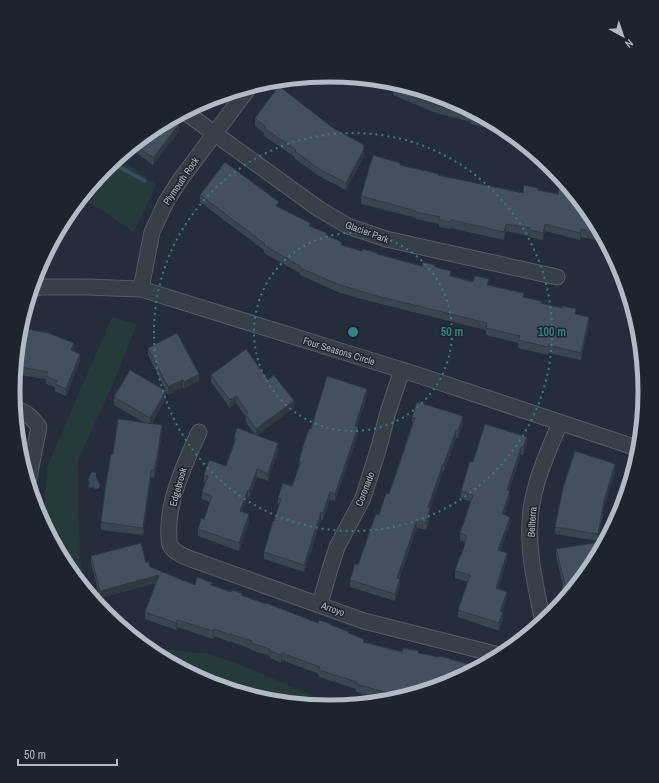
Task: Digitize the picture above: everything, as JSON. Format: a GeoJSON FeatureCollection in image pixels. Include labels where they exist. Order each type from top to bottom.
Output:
{"type":"FeatureCollection","features":[{"type":"Feature","properties":{"kind":"street","name":"Plymouth Rock"},"geometry":{"type":"LineString","coordinates":[[142,289],[152,232],[166,202],[180,180],[244,94]]}},
{"type":"Feature","properties":{"kind":"street","name":"Glacier Park"},"geometry":{"type":"LineString","coordinates":[[190,116],[319,209],[348,226],[386,239],[557,277]]}},
{"type":"Feature","properties":{"kind":"street","name":"Four Seasons Circle"},"geometry":{"type":"LineString","coordinates":[[38,288],[142,289],[402,370],[634,447]]}},
{"type":"Feature","properties":{"kind":"street","name":"Coronado"},"geometry":{"type":"LineString","coordinates":[[320,604],[328,572],[337,547],[363,498],[402,370]]}},
{"type":"Feature","properties":{"kind":"street"},"geometry":{"type":"LineString","coordinates":[[21,411],[33,418],[39,427],[30,470]]}},
{"type":"Feature","properties":{"kind":"street","name":"Bellterra"},"geometry":{"type":"LineString","coordinates":[[542,616],[531,555],[530,522],[534,496],[544,460],[560,423]]}},
{"type":"Feature","properties":{"kind":"street","name":"Edgebrook"},"geometry":{"type":"LineString","coordinates":[[170,545],[168,528],[172,505],[184,466],[200,432]]}},
{"type":"Feature","properties":{"kind":"street","name":"Arroyo"},"geometry":{"type":"LineString","coordinates":[[170,545],[177,552],[202,563],[364,621],[494,654]]}},
{"type":"Feature","properties":{"kind":"shaded area"},"geometry":{"type":"Polygon","coordinates":[[[124,160],[156,185],[134,232],[86,200],[124,160]]]}},
{"type":"Feature","properties":{"kind":"shaded area"},"geometry":{"type":"Polygon","coordinates":[[[112,317],[137,324],[112,386],[78,460],[79,549],[85,581],[61,546],[45,512],[47,467],[112,317]]]}},
{"type":"Feature","properties":{"kind":"shaded area"},"geometry":{"type":"Polygon","coordinates":[[[160,650],[210,654],[251,669],[313,696],[337,701],[289,698],[269,695],[230,685],[193,669],[160,650]]]}},
{"type":"Feature","properties":{"kind":"water"},"geometry":{"type":"Polygon","coordinates":[[[91,473],[96,473],[96,478],[100,485],[99,488],[96,489],[88,486],[90,483],[88,480],[91,473]]]}},
{"type":"Feature","properties":{"kind":"building"},"geometry":{"type":"Polygon","coordinates":[[[280,86],[333,128],[364,145],[364,149],[346,183],[319,169],[295,151],[296,150],[264,128],[266,127],[255,118],[280,86]]]}},
{"type":"Feature","properties":{"kind":"building"},"geometry":{"type":"Polygon","coordinates":[[[403,91],[429,98],[462,112],[436,105],[403,91]]]}},
{"type":"Feature","properties":{"kind":"building"},"geometry":{"type":"Polygon","coordinates":[[[177,122],[179,124],[153,158],[139,148],[177,122]]]}},
{"type":"Feature","properties":{"kind":"building"},"geometry":{"type":"Polygon","coordinates":[[[373,155],[400,163],[400,165],[439,174],[438,175],[523,193],[524,185],[538,188],[537,190],[558,194],[560,185],[575,203],[595,233],[581,229],[580,233],[545,224],[543,233],[529,230],[530,228],[506,224],[504,232],[451,220],[450,222],[439,220],[440,217],[416,212],[361,196],[373,155]]]}},
{"type":"Feature","properties":{"kind":"building"},"geometry":{"type":"Polygon","coordinates":[[[225,162],[279,202],[276,206],[310,223],[309,226],[327,233],[326,235],[342,242],[341,245],[362,251],[363,249],[422,266],[423,262],[435,265],[435,267],[451,271],[450,276],[473,282],[475,276],[489,279],[487,285],[524,293],[523,297],[541,301],[541,303],[562,308],[562,306],[576,309],[575,314],[589,317],[581,353],[518,340],[520,336],[486,328],[487,323],[377,296],[340,285],[300,268],[300,266],[264,245],[265,244],[200,195],[225,162]]]}},
{"type":"Feature","properties":{"kind":"building"},"geometry":{"type":"Polygon","coordinates":[[[27,329],[48,333],[74,343],[71,350],[80,354],[66,389],[55,384],[57,381],[46,376],[48,372],[21,367],[27,329]]]}},
{"type":"Feature","properties":{"kind":"building"},"geometry":{"type":"Polygon","coordinates":[[[177,333],[199,374],[184,382],[183,380],[168,387],[148,348],[177,333]]]}},
{"type":"Feature","properties":{"kind":"building"},"geometry":{"type":"Polygon","coordinates":[[[246,349],[268,380],[274,375],[294,401],[256,429],[246,415],[248,413],[236,396],[230,400],[211,375],[246,349]]]}},
{"type":"Feature","properties":{"kind":"building"},"geometry":{"type":"Polygon","coordinates":[[[130,370],[166,391],[150,418],[114,397],[130,370]]]}},
{"type":"Feature","properties":{"kind":"building"},"geometry":{"type":"Polygon","coordinates":[[[327,376],[367,389],[355,426],[358,427],[335,494],[330,492],[323,513],[321,512],[304,565],[264,552],[281,499],[278,498],[283,483],[292,486],[301,462],[299,461],[304,443],[309,429],[311,429],[327,376]]]}},
{"type":"Feature","properties":{"kind":"building"},"geometry":{"type":"Polygon","coordinates":[[[417,402],[463,416],[458,431],[456,430],[428,507],[430,508],[426,523],[417,520],[397,578],[400,579],[395,594],[350,580],[355,564],[358,565],[376,514],[379,515],[386,493],[389,494],[415,418],[412,417],[417,402]]]}},
{"type":"Feature","properties":{"kind":"building"},"geometry":{"type":"Polygon","coordinates":[[[118,419],[162,425],[154,470],[151,470],[143,528],[101,522],[105,490],[111,454],[113,454],[118,419]]]}},
{"type":"Feature","properties":{"kind":"building"},"geometry":{"type":"Polygon","coordinates":[[[485,424],[527,437],[523,448],[521,447],[507,490],[510,491],[502,514],[510,517],[498,550],[507,553],[496,588],[507,592],[500,611],[503,612],[499,623],[458,610],[470,575],[455,571],[467,536],[460,533],[473,495],[461,491],[470,461],[473,462],[485,424]]]}},
{"type":"Feature","properties":{"kind":"building"},"geometry":{"type":"Polygon","coordinates":[[[237,428],[278,443],[268,474],[257,469],[249,491],[248,490],[240,511],[249,514],[239,543],[198,529],[201,518],[204,519],[212,496],[202,492],[208,476],[204,475],[209,460],[226,466],[236,438],[234,437],[237,428]]]}},
{"type":"Feature","properties":{"kind":"building"},"geometry":{"type":"Polygon","coordinates":[[[575,451],[615,464],[604,501],[598,534],[555,527],[563,488],[575,451]]]}},
{"type":"Feature","properties":{"kind":"building"},"geometry":{"type":"Polygon","coordinates":[[[600,542],[587,563],[563,594],[562,585],[565,584],[556,549],[600,542]]]}},
{"type":"Feature","properties":{"kind":"building"},"geometry":{"type":"Polygon","coordinates":[[[141,543],[146,563],[148,561],[150,567],[195,585],[197,577],[212,583],[211,585],[231,592],[232,590],[242,593],[241,595],[318,623],[319,620],[331,624],[364,639],[363,642],[402,652],[403,648],[419,651],[418,653],[449,658],[469,664],[470,667],[429,685],[396,693],[388,693],[356,684],[357,682],[319,670],[320,667],[282,653],[281,655],[270,651],[270,649],[251,643],[252,641],[214,629],[213,631],[177,620],[176,623],[145,612],[159,575],[100,591],[91,556],[141,543]]]}},
{"type":"Feature","properties":{"kind":"waterway"},"geometry":{"type":"LineString","coordinates":[[118,166],[145,181]]}}]}
